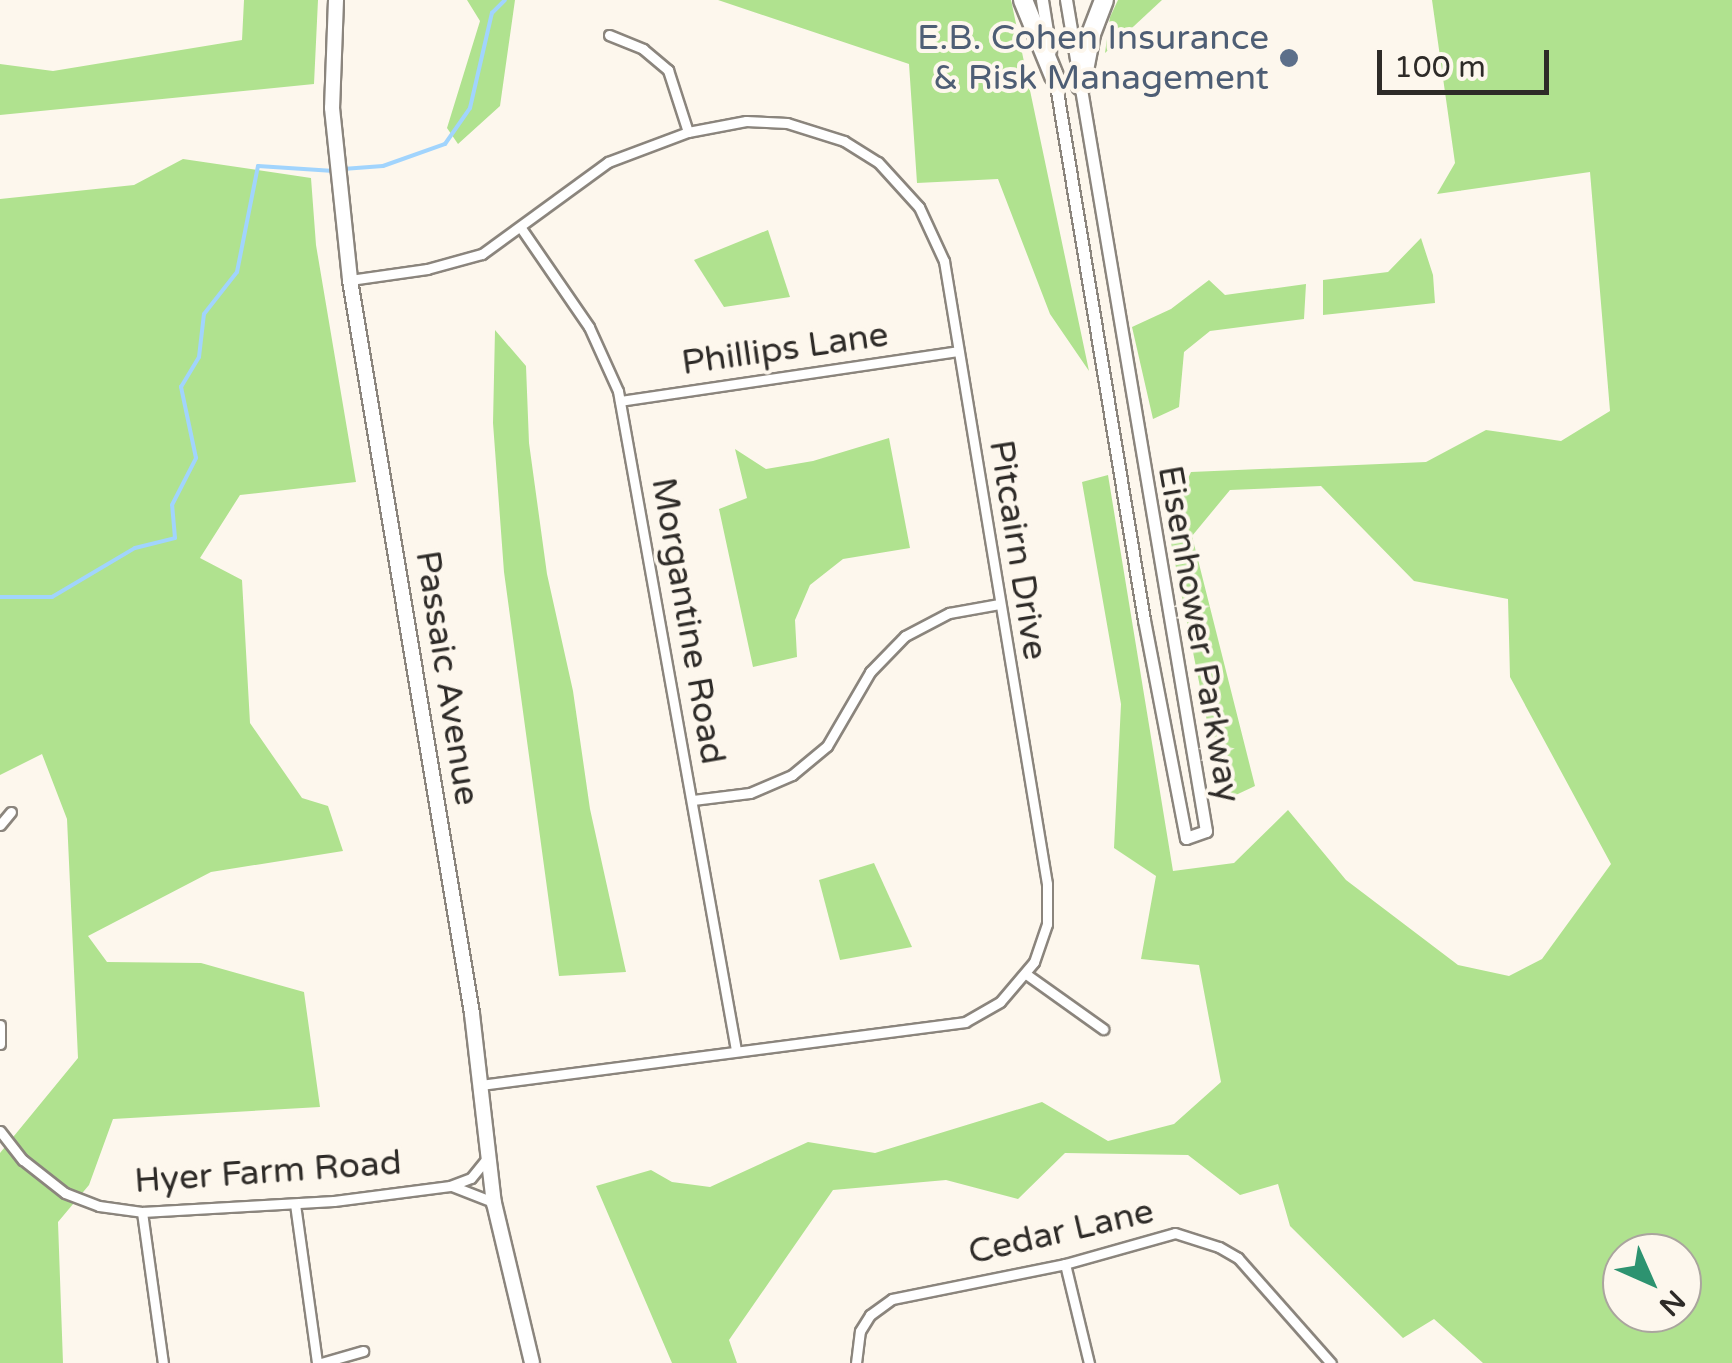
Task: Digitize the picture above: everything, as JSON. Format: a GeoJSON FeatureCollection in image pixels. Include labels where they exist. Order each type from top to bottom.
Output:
{"type":"FeatureCollection","features":[{"type":"Feature","properties":{"kind":"highway"},"geometry":{"type":"LineString","coordinates":[[1023,0],[1054,76]]}},
{"type":"Feature","properties":{"kind":"highway"},"geometry":{"type":"LineString","coordinates":[[1081,86],[1091,34],[1104,0]]}},
{"type":"Feature","properties":{"kind":"main road","name":"Passaic Avenue"},"geometry":{"type":"LineString","coordinates":[[336,0],[336,173],[350,280],[480,1085],[494,1203],[532,1363]]}},
{"type":"Feature","properties":{"kind":"street","name":"Eisenhower Parkway"},"geometry":{"type":"LineString","coordinates":[[1042,0],[1068,174],[1186,838],[1206,831],[1066,0]]}},
{"type":"Feature","properties":{"kind":"street"},"geometry":{"type":"LineString","coordinates":[[609,35],[643,48],[668,70],[688,132]]}},
{"type":"Feature","properties":{"kind":"street","name":"Pitcairn Drive"},"geometry":{"type":"LineString","coordinates":[[350,280],[457,263],[482,254],[521,228],[561,192],[608,162],[688,132],[746,121],[786,123],[844,141],[878,162],[919,206],[938,242],[1048,898],[1044,937],[1026,974],[989,1010],[953,1026],[736,1050],[480,1085]]}},
{"type":"Feature","properties":{"kind":"street","name":"Morgantine Road"},"geometry":{"type":"LineString","coordinates":[[521,228],[589,327],[620,402],[736,1050]]}},
{"type":"Feature","properties":{"kind":"street","name":"Phillips Lane"},"geometry":{"type":"LineString","coordinates":[[620,402],[958,351]]}},
{"type":"Feature","properties":{"kind":"street"},"geometry":{"type":"LineString","coordinates":[[693,800],[750,793],[792,775],[827,746],[870,672],[905,636],[949,612],[998,604]]}},
{"type":"Feature","properties":{"kind":"street"},"geometry":{"type":"LineString","coordinates":[[0,825],[11,812]]}},
{"type":"Feature","properties":{"kind":"street"},"geometry":{"type":"LineString","coordinates":[[1026,974],[1103,1029]]}},
{"type":"Feature","properties":{"kind":"street"},"geometry":{"type":"LineString","coordinates":[[0,1026],[0,1044]]}},
{"type":"Feature","properties":{"kind":"street","name":"Hyer Farm Road"},"geometry":{"type":"LineString","coordinates":[[0,1131],[23,1160],[65,1193],[99,1206],[142,1212],[295,1204],[450,1186],[471,1178],[488,1156]]}},
{"type":"Feature","properties":{"kind":"street","name":"Hyer Farm Road"},"geometry":{"type":"LineString","coordinates":[[450,1186],[475,1192],[494,1203]]}},
{"type":"Feature","properties":{"kind":"street"},"geometry":{"type":"LineString","coordinates":[[295,1204],[319,1363],[364,1351]]}},
{"type":"Feature","properties":{"kind":"street"},"geometry":{"type":"LineString","coordinates":[[142,1212],[162,1363]]}},
{"type":"Feature","properties":{"kind":"street","name":"Cedar Lane"},"geometry":{"type":"LineString","coordinates":[[856,1363],[860,1331],[870,1315],[892,1299],[1065,1264],[1175,1233],[1238,1258],[1331,1363]]}},
{"type":"Feature","properties":{"kind":"street"},"geometry":{"type":"LineString","coordinates":[[1065,1264],[1089,1363]]}},
{"type":"Feature","properties":{"kind":"green space"},"geometry":{"type":"Polygon","coordinates":[[[244,0],[318,0],[314,84],[0,115],[0,64],[53,71],[242,40],[244,0]]]}},
{"type":"Feature","properties":{"kind":"green space"},"geometry":{"type":"Polygon","coordinates":[[[467,0],[515,0],[500,106],[458,144],[447,128],[480,21],[467,0]]]}},
{"type":"Feature","properties":{"kind":"green space"},"geometry":{"type":"Polygon","coordinates":[[[718,0],[1011,0],[1089,371],[1050,314],[998,179],[917,183],[909,64],[718,0]]]}},
{"type":"Feature","properties":{"kind":"green space"},"geometry":{"type":"Polygon","coordinates":[[[1118,0],[1162,0],[1105,53],[1110,17],[1118,0]]]}},
{"type":"Feature","properties":{"kind":"green space"},"geometry":{"type":"Polygon","coordinates":[[[1432,0],[1732,0],[1732,1363],[1483,1363],[1434,1319],[1403,1338],[1290,1226],[1278,1184],[1240,1195],[1188,1155],[1065,1153],[1018,1199],[946,1180],[833,1190],[729,1340],[737,1363],[672,1363],[596,1186],[651,1170],[672,1182],[710,1187],[808,1142],[875,1153],[1042,1102],[1108,1141],[1174,1124],[1221,1082],[1199,965],[1141,959],[1156,876],[1114,848],[1121,704],[1082,482],[1108,475],[1173,871],[1234,863],[1288,810],[1346,880],[1458,965],[1509,976],[1542,959],[1611,864],[1510,677],[1508,599],[1414,581],[1321,486],[1230,490],[1192,536],[1255,786],[1223,801],[1167,523],[1191,472],[1426,462],[1486,430],[1561,441],[1610,411],[1590,172],[1437,194],[1455,163],[1432,0]]]}},
{"type":"Feature","properties":{"kind":"green space"},"geometry":{"type":"Polygon","coordinates":[[[183,159],[311,178],[316,245],[356,482],[240,495],[200,558],[242,580],[250,723],[302,798],[328,806],[343,851],[211,872],[88,936],[107,962],[201,963],[304,992],[320,1107],[113,1119],[89,1185],[58,1222],[63,1363],[0,1363],[0,1153],[78,1058],[67,819],[42,754],[0,775],[0,199],[134,185],[183,159]]]}},
{"type":"Feature","properties":{"kind":"green space"},"geometry":{"type":"Polygon","coordinates":[[[768,230],[790,297],[724,307],[694,260],[768,230]]]}},
{"type":"Feature","properties":{"kind":"green space"},"geometry":{"type":"Polygon","coordinates":[[[1421,238],[1433,275],[1435,303],[1323,315],[1323,280],[1388,272],[1421,238]]]}},
{"type":"Feature","properties":{"kind":"green space"},"geometry":{"type":"Polygon","coordinates":[[[1209,280],[1225,295],[1306,284],[1304,319],[1210,331],[1184,352],[1179,407],[1153,419],[1132,327],[1171,309],[1209,280]]]}},
{"type":"Feature","properties":{"kind":"green space"},"geometry":{"type":"Polygon","coordinates":[[[495,330],[526,366],[529,443],[547,574],[573,691],[590,809],[626,972],[559,976],[504,572],[493,423],[495,330]]]}},
{"type":"Feature","properties":{"kind":"green space"},"geometry":{"type":"Polygon","coordinates":[[[889,438],[910,548],[843,559],[810,585],[795,620],[797,657],[753,667],[719,509],[747,498],[735,449],[766,469],[813,461],[889,438]]]}},
{"type":"Feature","properties":{"kind":"green space"},"geometry":{"type":"Polygon","coordinates":[[[874,863],[912,947],[840,960],[819,880],[874,863]]]}},
{"type":"Feature","properties":{"kind":"waterway"},"geometry":{"type":"LineString","coordinates":[[343,169],[383,166],[445,144],[470,108],[492,13],[505,0]]}},
{"type":"Feature","properties":{"kind":"waterway"},"geometry":{"type":"LineString","coordinates":[[0,597],[52,597],[135,548],[175,538],[172,505],[196,458],[181,387],[199,357],[204,314],[237,272],[258,166],[334,171]]}},
{"type":"Feature","properties":{"kind":"place","name":"E.B. Cohen Insurance & Risk Management"},"geometry":{"type":"Point","coordinates":[1289,58]}}]}
